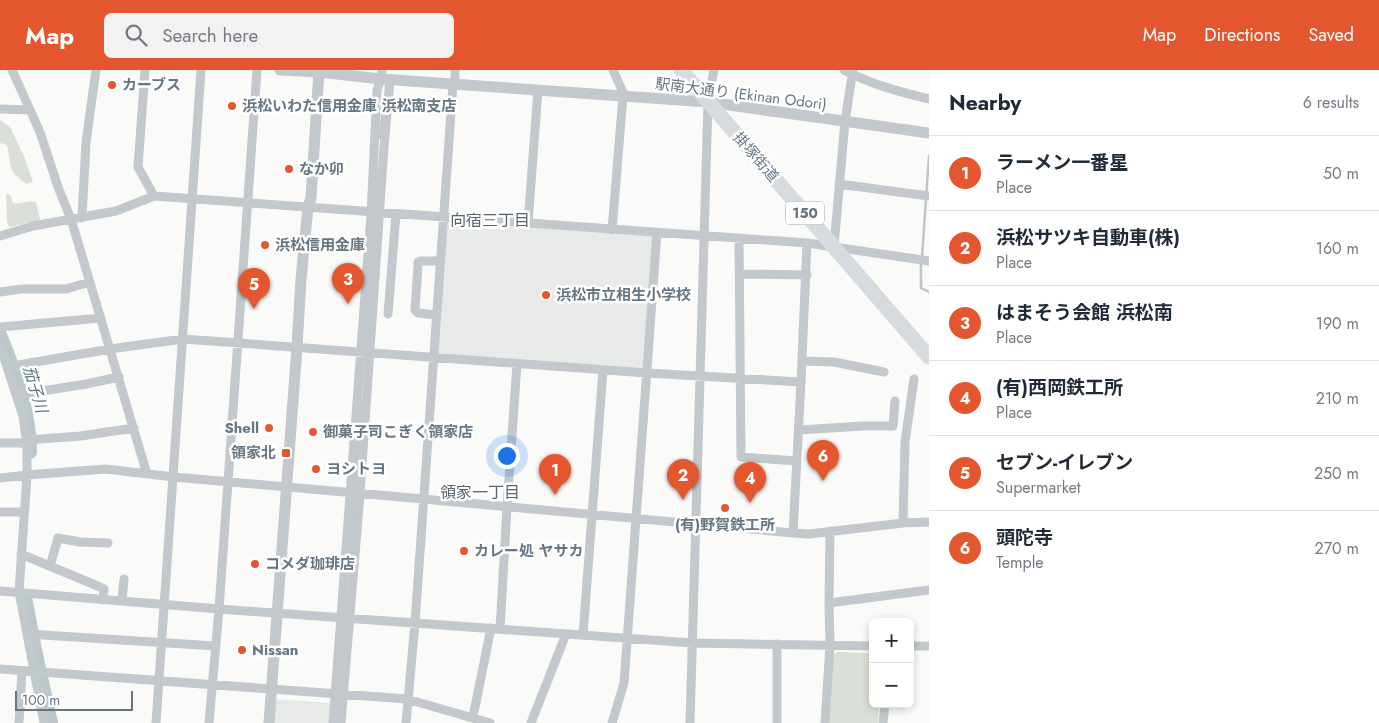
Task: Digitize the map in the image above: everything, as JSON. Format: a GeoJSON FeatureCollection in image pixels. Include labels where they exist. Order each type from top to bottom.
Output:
{"type":"FeatureCollection","features":[{"type":"Feature","properties":{"kind":"highway","name":"掛塚街道"},"geometry":{"type":"LineString","coordinates":[[681,70],[929,357]]}},
{"type":"Feature","properties":{"kind":"street"},"geometry":{"type":"LineString","coordinates":[[12,70],[40,132],[58,187],[71,219],[147,474]]}},
{"type":"Feature","properties":{"kind":"street"},"geometry":{"type":"LineString","coordinates":[[82,218],[86,142],[96,70]]}},
{"type":"Feature","properties":{"kind":"street"},"geometry":{"type":"LineString","coordinates":[[145,70],[138,167],[154,196]]}},
{"type":"Feature","properties":{"kind":"street"},"geometry":{"type":"LineString","coordinates":[[156,723],[201,70]]}},
{"type":"Feature","properties":{"kind":"street"},"geometry":{"type":"LineString","coordinates":[[209,723],[219,609],[257,70]]}},
{"type":"Feature","properties":{"kind":"street","name":"駅南大通り (Ekinan Odori)"},"geometry":{"type":"LineString","coordinates":[[280,70],[319,71],[454,84],[708,102],[929,133]]}},
{"type":"Feature","properties":{"kind":"street"},"geometry":{"type":"LineString","coordinates":[[406,723],[456,70]]}},
{"type":"Feature","properties":{"kind":"street"},"geometry":{"type":"LineString","coordinates":[[612,230],[623,96],[613,70]]}},
{"type":"Feature","properties":{"kind":"street"},"geometry":{"type":"LineString","coordinates":[[690,723],[708,102],[714,70]]}},
{"type":"Feature","properties":{"kind":"street"},"geometry":{"type":"LineString","coordinates":[[269,723],[301,279],[308,207],[311,198],[319,71]]}},
{"type":"Feature","properties":{"kind":"street"},"geometry":{"type":"LineString","coordinates":[[834,246],[850,72],[890,88],[929,99]]}},
{"type":"Feature","properties":{"kind":"street"},"geometry":{"type":"LineString","coordinates":[[333,723],[339,694],[375,212],[388,94],[384,76]]}},
{"type":"Feature","properties":{"kind":"street"},"geometry":{"type":"LineString","coordinates":[[528,223],[538,90]]}},
{"type":"Feature","properties":{"kind":"street"},"geometry":{"type":"LineString","coordinates":[[0,108],[30,110]]}},
{"type":"Feature","properties":{"kind":"street"},"geometry":{"type":"LineString","coordinates":[[840,184],[929,196]]}},
{"type":"Feature","properties":{"kind":"street"},"geometry":{"type":"LineString","coordinates":[[0,236],[33,226],[116,211],[154,196],[807,243],[929,261]]}},
{"type":"Feature","properties":{"kind":"street"},"geometry":{"type":"LineString","coordinates":[[388,314],[396,214]]}},
{"type":"Feature","properties":{"kind":"street"},"geometry":{"type":"LineString","coordinates":[[612,723],[624,683],[657,232]]}},
{"type":"Feature","properties":{"kind":"street"},"geometry":{"type":"LineString","coordinates":[[740,238],[740,457],[797,461]]}},
{"type":"Feature","properties":{"kind":"street"},"geometry":{"type":"LineString","coordinates":[[793,533],[807,275],[807,243]]}},
{"type":"Feature","properties":{"kind":"street"},"geometry":{"type":"LineString","coordinates":[[436,315],[418,313],[415,310],[418,262],[420,260],[440,261]]}},
{"type":"Feature","properties":{"kind":"street"},"geometry":{"type":"LineString","coordinates":[[740,274],[807,275]]}},
{"type":"Feature","properties":{"kind":"street"},"geometry":{"type":"LineString","coordinates":[[0,292],[21,289],[66,289],[90,282]]}},
{"type":"Feature","properties":{"kind":"street"},"geometry":{"type":"LineString","coordinates":[[0,327],[101,318]]}},
{"type":"Feature","properties":{"kind":"street"},"geometry":{"type":"LineString","coordinates":[[10,366],[183,339],[700,377],[801,382]]}},
{"type":"Feature","properties":{"kind":"street"},"geometry":{"type":"LineString","coordinates":[[1,350],[10,366],[19,395],[28,441],[29,475],[24,512],[19,592],[44,723]]}},
{"type":"Feature","properties":{"kind":"street"},"geometry":{"type":"LineString","coordinates":[[802,361],[834,362],[884,372]]}},
{"type":"Feature","properties":{"kind":"street"},"geometry":{"type":"LineString","coordinates":[[477,720],[495,628],[507,507],[517,364]]}},
{"type":"Feature","properties":{"kind":"street"},"geometry":{"type":"LineString","coordinates":[[582,635],[603,370]]}},
{"type":"Feature","properties":{"kind":"street"},"geometry":{"type":"LineString","coordinates":[[19,395],[119,377]]}},
{"type":"Feature","properties":{"kind":"street"},"geometry":{"type":"LineString","coordinates":[[903,523],[905,442],[914,379]]}},
{"type":"Feature","properties":{"kind":"street"},"geometry":{"type":"LineString","coordinates":[[799,430],[893,426],[895,401]]}},
{"type":"Feature","properties":{"kind":"street"},"geometry":{"type":"LineString","coordinates":[[0,443],[21,443],[134,428]]}},
{"type":"Feature","properties":{"kind":"street"},"geometry":{"type":"LineString","coordinates":[[0,478],[103,469],[228,482],[810,534],[903,523],[929,522]]}},
{"type":"Feature","properties":{"kind":"street"},"geometry":{"type":"LineString","coordinates":[[0,512],[24,512]]}},
{"type":"Feature","properties":{"kind":"street"},"geometry":{"type":"LineString","coordinates":[[825,723],[830,645],[830,531]]}},
{"type":"Feature","properties":{"kind":"street"},"geometry":{"type":"LineString","coordinates":[[50,566],[58,538],[80,542],[108,543]]}},
{"type":"Feature","properties":{"kind":"street"},"geometry":{"type":"LineString","coordinates":[[21,554],[104,589],[102,600]]}},
{"type":"Feature","properties":{"kind":"street"},"geometry":{"type":"LineString","coordinates":[[122,601],[124,579]]}},
{"type":"Feature","properties":{"kind":"street"},"geometry":{"type":"LineString","coordinates":[[829,603],[929,590]]}},
{"type":"Feature","properties":{"kind":"street"},"geometry":{"type":"LineString","coordinates":[[0,591],[164,605],[693,643],[869,646]]}},
{"type":"Feature","properties":{"kind":"street"},"geometry":{"type":"LineString","coordinates":[[27,634],[216,646]]}},
{"type":"Feature","properties":{"kind":"street"},"geometry":{"type":"LineString","coordinates":[[531,723],[566,634]]}},
{"type":"Feature","properties":{"kind":"street"},"geometry":{"type":"LineString","coordinates":[[777,644],[777,723]]}},
{"type":"Feature","properties":{"kind":"street"},"geometry":{"type":"LineString","coordinates":[[914,646],[929,646]]}},
{"type":"Feature","properties":{"kind":"street"},"geometry":{"type":"LineString","coordinates":[[0,669],[407,699],[490,723]]}},
{"type":"Feature","properties":{"kind":"street"},"geometry":{"type":"LineString","coordinates":[[19,723],[22,671]]}},
{"type":"Feature","properties":{"kind":"street"},"geometry":{"type":"LineString","coordinates":[[339,694],[341,723]]}},
{"type":"Feature","properties":{"kind":"street"},"geometry":{"type":"LineString","coordinates":[[884,723],[885,708]]}},
{"type":"Feature","properties":{"kind":"shaded area"},"geometry":{"type":"Polygon","coordinates":[[[0,120],[10,127],[24,156],[33,182],[26,184],[14,174],[11,168],[7,145],[0,143],[0,120]]]}},
{"type":"Feature","properties":{"kind":"shaded area"},"geometry":{"type":"Polygon","coordinates":[[[6,194],[10,194],[13,203],[36,202],[40,220],[10,227],[7,221],[6,194]]]}},
{"type":"Feature","properties":{"kind":"shaded area","name":"浜松市立相生小学校"},"geometry":{"type":"Polygon","coordinates":[[[446,221],[654,236],[644,369],[437,354],[446,221]]]}},
{"type":"Feature","properties":{"kind":"shaded area"},"geometry":{"type":"Polygon","coordinates":[[[837,652],[869,653],[869,708],[879,708],[878,723],[828,723],[833,655],[837,652]]]}},
{"type":"Feature","properties":{"kind":"shaded area"},"geometry":{"type":"Polygon","coordinates":[[[274,699],[333,703],[331,723],[273,723],[274,699]]]}},
{"type":"Feature","properties":{"kind":"waterway"},"geometry":{"type":"LineString","coordinates":[[380,138],[384,99]]}},
{"type":"Feature","properties":{"kind":"waterway"},"geometry":{"type":"LineString","coordinates":[[922,257],[929,156]]}},
{"type":"Feature","properties":{"kind":"waterway"},"geometry":{"type":"LineString","coordinates":[[921,262],[921,288],[929,292]]}},
{"type":"Feature","properties":{"kind":"waterway","name":"茄子川"},"geometry":{"type":"LineString","coordinates":[[0,335],[16,377],[24,407],[30,452]]}},
{"type":"Feature","properties":{"kind":"waterway"},"geometry":{"type":"LineString","coordinates":[[350,557],[361,403]]}},
{"type":"Feature","properties":{"kind":"waterway","name":"茄子川"},"geometry":{"type":"LineString","coordinates":[[25,597],[51,723]]}},
{"type":"Feature","properties":{"kind":"place","name":"カーブス"},"geometry":{"type":"Point","coordinates":[112,85]}},
{"type":"Feature","properties":{"kind":"place","name":"浜松いわた信用金庫 浜松南支店"},"geometry":{"type":"Point","coordinates":[232,106]}},
{"type":"Feature","properties":{"kind":"place","name":"なか卯"},"geometry":{"type":"Point","coordinates":[289,169]}},
{"type":"Feature","properties":{"kind":"place","name":"浜松信用金庫"},"geometry":{"type":"Point","coordinates":[265,245]}},
{"type":"Feature","properties":{"kind":"place","name":"浜松市立相生小学校"},"geometry":{"type":"Point","coordinates":[546,295]}},
{"type":"Feature","properties":{"kind":"place","name":"はまそう会館 浜松南"},"geometry":{"type":"Point","coordinates":[348,304]}},
{"type":"Feature","properties":{"kind":"place","name":"セブン-イレブン"},"geometry":{"type":"Point","coordinates":[254,309]}},
{"type":"Feature","properties":{"kind":"place","name":"Shell"},"geometry":{"type":"Point","coordinates":[269,428]}},
{"type":"Feature","properties":{"kind":"place","name":"御菓子司こぎく領家店"},"geometry":{"type":"Point","coordinates":[313,432]}},
{"type":"Feature","properties":{"kind":"place","name":"領家北"},"geometry":{"type":"Point","coordinates":[286,453]}},
{"type":"Feature","properties":{"kind":"place","name":"ヨシトヨ"},"geometry":{"type":"Point","coordinates":[316,469]}},
{"type":"Feature","properties":{"kind":"place","name":"頭陀寺"},"geometry":{"type":"Point","coordinates":[823,481]}},
{"type":"Feature","properties":{"kind":"place","name":"ラーメン一番星"},"geometry":{"type":"Point","coordinates":[555,495]}},
{"type":"Feature","properties":{"kind":"place","name":"浜松サツキ自動車(株)"},"geometry":{"type":"Point","coordinates":[683,500]}},
{"type":"Feature","properties":{"kind":"place","name":"(有)西岡鉄工所"},"geometry":{"type":"Point","coordinates":[750,503]}},
{"type":"Feature","properties":{"kind":"place","name":"(有)野賀鉄工所"},"geometry":{"type":"Point","coordinates":[725,508]}},
{"type":"Feature","properties":{"kind":"place","name":"カレー処 ヤサカ"},"geometry":{"type":"Point","coordinates":[464,551]}},
{"type":"Feature","properties":{"kind":"place","name":"コメダ珈琲店"},"geometry":{"type":"Point","coordinates":[255,564]}},
{"type":"Feature","properties":{"kind":"place","name":"Nissan"},"geometry":{"type":"Point","coordinates":[242,650]}},
{"type":"Feature","properties":{"kind":"district","name":"向宿三丁目"},"geometry":{"type":"Point","coordinates":[490,220]}},
{"type":"Feature","properties":{"kind":"district","name":"領家一丁目"},"geometry":{"type":"Point","coordinates":[480,492]}}]}
